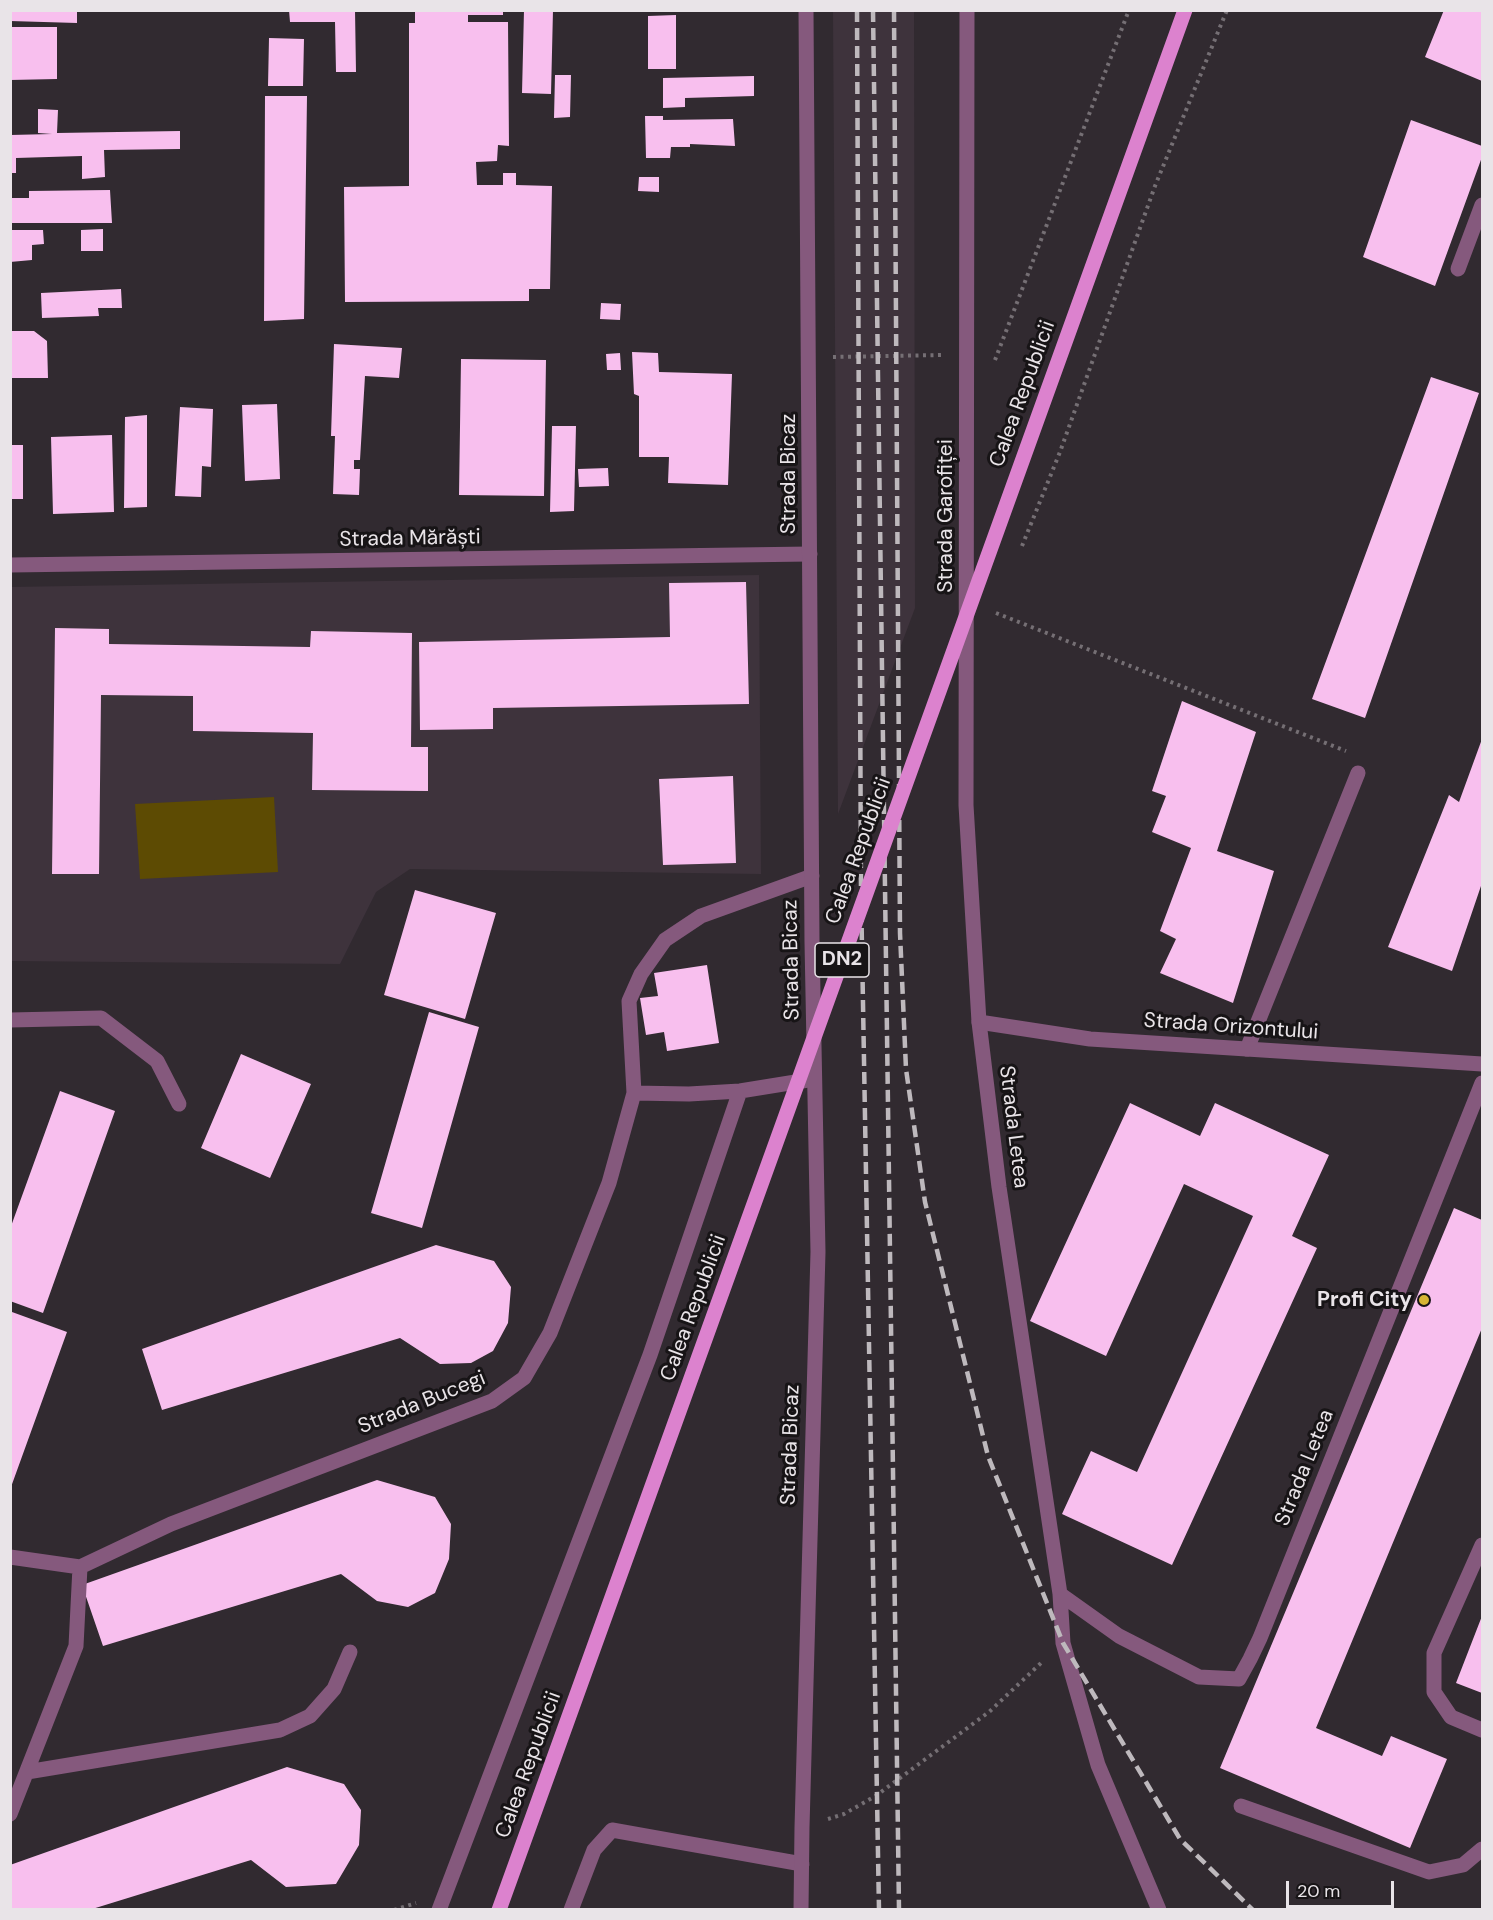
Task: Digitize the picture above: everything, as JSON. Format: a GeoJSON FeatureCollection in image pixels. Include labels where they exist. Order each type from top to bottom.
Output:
{"type":"FeatureCollection","features":[{"type":"Feature","properties":{"kind":"main road","name":"Calea Republicii"},"geometry":{"type":"LineString","coordinates":[[499,1910],[1185,10]]}},
{"type":"Feature","properties":{"kind":"street","name":"Strada Bicaz"},"geometry":{"type":"LineString","coordinates":[[801,1910],[818,1252],[812,876],[806,10]]}},
{"type":"Feature","properties":{"kind":"street","name":"Strada Garofiței"},"geometry":{"type":"LineString","coordinates":[[967,10],[966,805],[979,1022]]}},
{"type":"Feature","properties":{"kind":"street"},"geometry":{"type":"LineString","coordinates":[[1458,269],[1482,205]]}},
{"type":"Feature","properties":{"kind":"street","name":"Strada Mărăști"},"geometry":{"type":"LineString","coordinates":[[10,565],[810,554]]}},
{"type":"Feature","properties":{"kind":"street"},"geometry":{"type":"LineString","coordinates":[[1247,1049],[1358,773]]}},
{"type":"Feature","properties":{"kind":"street","name":"Strada Bucegi"},"geometry":{"type":"LineString","coordinates":[[80,1567],[171,1524],[492,1401],[524,1378],[550,1333],[609,1183],[634,1093],[629,1001],[641,974],[665,940],[701,916],[812,876]]}},
{"type":"Feature","properties":{"kind":"street"},"geometry":{"type":"LineString","coordinates":[[10,1020],[100,1018],[157,1061],[179,1104]]}},
{"type":"Feature","properties":{"kind":"street","name":"Strada Orizontului"},"geometry":{"type":"LineString","coordinates":[[979,1022],[1090,1039],[1482,1064]]}},
{"type":"Feature","properties":{"kind":"street","name":"Strada Letea"},"geometry":{"type":"LineString","coordinates":[[979,1022],[999,1187],[1060,1594],[1063,1643],[1098,1765],[1159,1910]]}},
{"type":"Feature","properties":{"kind":"street"},"geometry":{"type":"LineString","coordinates":[[634,1093],[689,1094],[740,1091],[815,1079]]}},
{"type":"Feature","properties":{"kind":"street","name":"Strada Letea"},"geometry":{"type":"LineString","coordinates":[[1060,1594],[1119,1636],[1198,1677],[1239,1679],[1260,1638],[1482,1083]]}},
{"type":"Feature","properties":{"kind":"street"},"geometry":{"type":"LineString","coordinates":[[439,1910],[650,1355],[740,1091]]}},
{"type":"Feature","properties":{"kind":"street"},"geometry":{"type":"LineString","coordinates":[[1482,1545],[1434,1653],[1434,1692],[1451,1717],[1482,1730]]}},
{"type":"Feature","properties":{"kind":"street"},"geometry":{"type":"LineString","coordinates":[[10,1557],[80,1567],[76,1646],[10,1814]]}},
{"type":"Feature","properties":{"kind":"street"},"geometry":{"type":"LineString","coordinates":[[27,1772],[280,1730],[310,1716],[334,1689],[350,1652]]}},
{"type":"Feature","properties":{"kind":"street"},"geometry":{"type":"LineString","coordinates":[[1241,1806],[1430,1872],[1463,1865],[1482,1849]]}},
{"type":"Feature","properties":{"kind":"street"},"geometry":{"type":"LineString","coordinates":[[571,1910],[594,1850],[612,1830],[802,1864]]}},
{"type":"Feature","properties":{"kind":"path"},"geometry":{"type":"LineString","coordinates":[[992,365],[1129,10]]}},
{"type":"Feature","properties":{"kind":"path"},"geometry":{"type":"LineString","coordinates":[[1021,549],[1060,453],[1155,186],[1227,10]]}},
{"type":"Feature","properties":{"kind":"path"},"geometry":{"type":"LineString","coordinates":[[809,357],[967,355]]}},
{"type":"Feature","properties":{"kind":"path"},"geometry":{"type":"LineString","coordinates":[[991,623],[999,602]]}},
{"type":"Feature","properties":{"kind":"path"},"geometry":{"type":"LineString","coordinates":[[995,613],[1354,754],[1358,773]]}},
{"type":"Feature","properties":{"kind":"path"},"geometry":{"type":"LineString","coordinates":[[802,1827],[844,1814],[877,1795],[989,1712],[1063,1643]]}},
{"type":"Feature","properties":{"kind":"shaded area"},"geometry":{"type":"Polygon","coordinates":[[[833,11],[914,11],[915,608],[838,814],[833,11]]]}},
{"type":"Feature","properties":{"kind":"shaded area"},"geometry":{"type":"Polygon","coordinates":[[[759,575],[761,874],[410,869],[376,892],[340,964],[11,961],[10,587],[759,575]]]}},
{"type":"Feature","properties":{"kind":"shaded area"},"geometry":{"type":"Polygon","coordinates":[[[274,797],[278,872],[140,879],[135,804],[274,797]]]}},
{"type":"Feature","properties":{"kind":"building"},"geometry":{"type":"Polygon","coordinates":[[[10,10],[77,10],[77,23],[10,21],[10,10]]]}},
{"type":"Feature","properties":{"kind":"building"},"geometry":{"type":"Polygon","coordinates":[[[289,10],[355,10],[356,72],[336,72],[335,22],[290,22],[289,10]]]}},
{"type":"Feature","properties":{"kind":"building"},"geometry":{"type":"Polygon","coordinates":[[[415,10],[503,10],[503,15],[468,15],[468,22],[508,22],[509,146],[498,145],[497,161],[476,162],[477,185],[503,185],[503,173],[516,173],[516,185],[552,186],[550,289],[529,289],[529,301],[345,302],[344,187],[409,186],[409,23],[415,23],[415,10]]]}},
{"type":"Feature","properties":{"kind":"building"},"geometry":{"type":"Polygon","coordinates":[[[524,10],[553,10],[551,94],[522,93],[524,10]]]}},
{"type":"Feature","properties":{"kind":"building"},"geometry":{"type":"Polygon","coordinates":[[[1444,10],[1482,10],[1482,81],[1425,57],[1444,10]]]}},
{"type":"Feature","properties":{"kind":"building"},"geometry":{"type":"Polygon","coordinates":[[[676,15],[676,69],[648,69],[648,16],[676,15]]]}},
{"type":"Feature","properties":{"kind":"building"},"geometry":{"type":"Polygon","coordinates":[[[10,27],[57,27],[57,79],[10,80],[10,27]]]}},
{"type":"Feature","properties":{"kind":"building"},"geometry":{"type":"Polygon","coordinates":[[[269,38],[304,39],[303,86],[268,86],[269,38]]]}},
{"type":"Feature","properties":{"kind":"building"},"geometry":{"type":"Polygon","coordinates":[[[555,75],[571,75],[570,117],[554,118],[555,75]]]}},
{"type":"Feature","properties":{"kind":"building"},"geometry":{"type":"Polygon","coordinates":[[[754,76],[754,96],[685,98],[685,107],[663,108],[663,78],[754,76]]]}},
{"type":"Feature","properties":{"kind":"building"},"geometry":{"type":"Polygon","coordinates":[[[265,96],[307,96],[304,319],[264,321],[265,96]]]}},
{"type":"Feature","properties":{"kind":"building"},"geometry":{"type":"Polygon","coordinates":[[[38,109],[58,110],[57,133],[180,131],[180,149],[104,150],[105,177],[82,179],[82,156],[16,158],[16,173],[10,173],[10,135],[52,134],[38,133],[38,109]]]}},
{"type":"Feature","properties":{"kind":"building"},"geometry":{"type":"Polygon","coordinates":[[[645,116],[663,116],[663,120],[733,119],[735,146],[690,144],[690,147],[671,147],[670,158],[646,158],[645,116]]]}},
{"type":"Feature","properties":{"kind":"building"},"geometry":{"type":"Polygon","coordinates":[[[1411,120],[1482,146],[1482,157],[1435,286],[1363,257],[1411,120]]]}},
{"type":"Feature","properties":{"kind":"building"},"geometry":{"type":"Polygon","coordinates":[[[639,177],[659,177],[659,192],[638,191],[639,177]]]}},
{"type":"Feature","properties":{"kind":"building"},"geometry":{"type":"Polygon","coordinates":[[[110,190],[112,223],[10,223],[10,198],[29,198],[29,191],[110,190]]]}},
{"type":"Feature","properties":{"kind":"building"},"geometry":{"type":"Polygon","coordinates":[[[103,229],[103,251],[81,251],[81,230],[103,229]]]}},
{"type":"Feature","properties":{"kind":"building"},"geometry":{"type":"Polygon","coordinates":[[[10,230],[43,230],[44,244],[32,245],[32,260],[10,262],[10,230]]]}},
{"type":"Feature","properties":{"kind":"building"},"geometry":{"type":"Polygon","coordinates":[[[121,289],[122,308],[98,308],[99,316],[42,318],[41,293],[121,289]]]}},
{"type":"Feature","properties":{"kind":"building"},"geometry":{"type":"Polygon","coordinates":[[[601,303],[621,304],[620,320],[600,319],[601,303]]]}},
{"type":"Feature","properties":{"kind":"building"},"geometry":{"type":"Polygon","coordinates":[[[10,331],[34,331],[47,341],[48,378],[10,378],[10,331]]]}},
{"type":"Feature","properties":{"kind":"building"},"geometry":{"type":"Polygon","coordinates":[[[334,344],[402,348],[399,378],[365,376],[360,460],[354,460],[354,469],[360,469],[359,495],[333,494],[335,436],[331,436],[334,344]]]}},
{"type":"Feature","properties":{"kind":"building"},"geometry":{"type":"Polygon","coordinates":[[[632,352],[658,353],[659,372],[732,374],[728,485],[668,483],[669,457],[639,457],[639,396],[634,394],[632,352]]]}},
{"type":"Feature","properties":{"kind":"building"},"geometry":{"type":"Polygon","coordinates":[[[620,353],[621,370],[607,370],[606,354],[620,353]]]}},
{"type":"Feature","properties":{"kind":"building"},"geometry":{"type":"Polygon","coordinates":[[[461,359],[546,360],[544,496],[459,495],[461,359]]]}},
{"type":"Feature","properties":{"kind":"building"},"geometry":{"type":"Polygon","coordinates":[[[1431,377],[1479,393],[1365,718],[1312,699],[1431,377]]]}},
{"type":"Feature","properties":{"kind":"building"},"geometry":{"type":"Polygon","coordinates":[[[277,404],[280,479],[245,481],[242,405],[277,404]]]}},
{"type":"Feature","properties":{"kind":"building"},"geometry":{"type":"Polygon","coordinates":[[[180,407],[213,409],[211,467],[202,466],[201,497],[175,496],[180,407]]]}},
{"type":"Feature","properties":{"kind":"building"},"geometry":{"type":"Polygon","coordinates":[[[147,415],[147,507],[124,508],[125,417],[147,415]]]}},
{"type":"Feature","properties":{"kind":"building"},"geometry":{"type":"Polygon","coordinates":[[[552,426],[576,426],[574,511],[550,512],[552,426]]]}},
{"type":"Feature","properties":{"kind":"building"},"geometry":{"type":"Polygon","coordinates":[[[112,435],[114,512],[53,514],[51,437],[112,435]]]}},
{"type":"Feature","properties":{"kind":"building"},"geometry":{"type":"Polygon","coordinates":[[[10,445],[23,445],[23,499],[10,499],[10,445]]]}},
{"type":"Feature","properties":{"kind":"building"},"geometry":{"type":"Polygon","coordinates":[[[608,468],[609,486],[579,487],[578,469],[608,468]]]}},
{"type":"Feature","properties":{"kind":"building"},"geometry":{"type":"Polygon","coordinates":[[[746,582],[749,704],[493,708],[493,729],[420,730],[419,642],[670,637],[669,583],[746,582]]]}},
{"type":"Feature","properties":{"kind":"building"},"geometry":{"type":"Polygon","coordinates":[[[55,628],[109,629],[109,644],[310,647],[311,631],[412,633],[411,747],[428,747],[428,791],[312,790],[313,733],[193,731],[193,696],[101,695],[99,874],[52,874],[55,628]]]}},
{"type":"Feature","properties":{"kind":"building"},"geometry":{"type":"Polygon","coordinates":[[[1182,701],[1256,732],[1217,851],[1274,871],[1233,1003],[1160,973],[1176,939],[1160,931],[1191,848],[1152,832],[1166,796],[1152,791],[1182,701]]]}},
{"type":"Feature","properties":{"kind":"building"},"geometry":{"type":"Polygon","coordinates":[[[1482,739],[1482,883],[1452,971],[1388,947],[1449,795],[1459,802],[1482,739]]]}},
{"type":"Feature","properties":{"kind":"building"},"geometry":{"type":"Polygon","coordinates":[[[733,776],[736,863],[663,865],[659,779],[733,776]]]}},
{"type":"Feature","properties":{"kind":"building"},"geometry":{"type":"Polygon","coordinates":[[[415,890],[496,913],[465,1019],[384,995],[415,890]]]}},
{"type":"Feature","properties":{"kind":"building"},"geometry":{"type":"Polygon","coordinates":[[[707,965],[719,1043],[667,1051],[664,1032],[646,1035],[640,998],[658,996],[654,973],[707,965]]]}},
{"type":"Feature","properties":{"kind":"building"},"geometry":{"type":"Polygon","coordinates":[[[429,1012],[479,1027],[422,1228],[371,1213],[429,1012]]]}},
{"type":"Feature","properties":{"kind":"building"},"geometry":{"type":"Polygon","coordinates":[[[241,1054],[311,1084],[270,1178],[201,1148],[241,1054]]]}},
{"type":"Feature","properties":{"kind":"building"},"geometry":{"type":"Polygon","coordinates":[[[60,1091],[115,1111],[43,1313],[10,1301],[10,1229],[60,1091]]]}},
{"type":"Feature","properties":{"kind":"building"},"geometry":{"type":"Polygon","coordinates":[[[1130,1103],[1200,1136],[1215,1103],[1329,1155],[1292,1236],[1317,1248],[1172,1565],[1062,1514],[1091,1451],[1137,1472],[1253,1216],[1184,1184],[1106,1356],[1030,1321],[1130,1103]]]}},
{"type":"Feature","properties":{"kind":"building"},"geometry":{"type":"Polygon","coordinates":[[[1454,1208],[1482,1220],[1482,1328],[1316,1728],[1382,1756],[1391,1736],[1447,1759],[1410,1848],[1220,1768],[1454,1208]]]}},
{"type":"Feature","properties":{"kind":"building"},"geometry":{"type":"Polygon","coordinates":[[[436,1245],[494,1261],[511,1287],[508,1323],[493,1351],[471,1363],[440,1364],[400,1338],[162,1410],[142,1349],[436,1245]]]}},
{"type":"Feature","properties":{"kind":"building"},"geometry":{"type":"Polygon","coordinates":[[[12,1312],[67,1332],[11,1487],[10,1315],[12,1312]]]}},
{"type":"Feature","properties":{"kind":"building"},"geometry":{"type":"Polygon","coordinates":[[[377,1480],[435,1497],[451,1524],[449,1559],[435,1593],[408,1607],[377,1601],[341,1574],[103,1646],[82,1585],[377,1480]]]}},
{"type":"Feature","properties":{"kind":"building"},"geometry":{"type":"Polygon","coordinates":[[[1482,1616],[1482,1693],[1456,1683],[1482,1616]]]}},
{"type":"Feature","properties":{"kind":"building"},"geometry":{"type":"Polygon","coordinates":[[[287,1767],[344,1784],[361,1810],[359,1845],[336,1884],[286,1887],[251,1860],[89,1910],[10,1910],[10,1865],[287,1767]]]}},
{"type":"Feature","properties":{"kind":"railway"},"geometry":{"type":"LineString","coordinates":[[857,10],[861,890],[879,1910]]}},
{"type":"Feature","properties":{"kind":"railway"},"geometry":{"type":"LineString","coordinates":[[873,10],[899,1910]]}},
{"type":"Feature","properties":{"kind":"railway"},"geometry":{"type":"LineString","coordinates":[[894,10],[900,933],[906,1069],[925,1202],[988,1456],[1063,1643],[1180,1839],[1253,1910]]}},
{"type":"Feature","properties":{"kind":"place","name":"Profi City"},"geometry":{"type":"Point","coordinates":[1424,1300]}}]}
